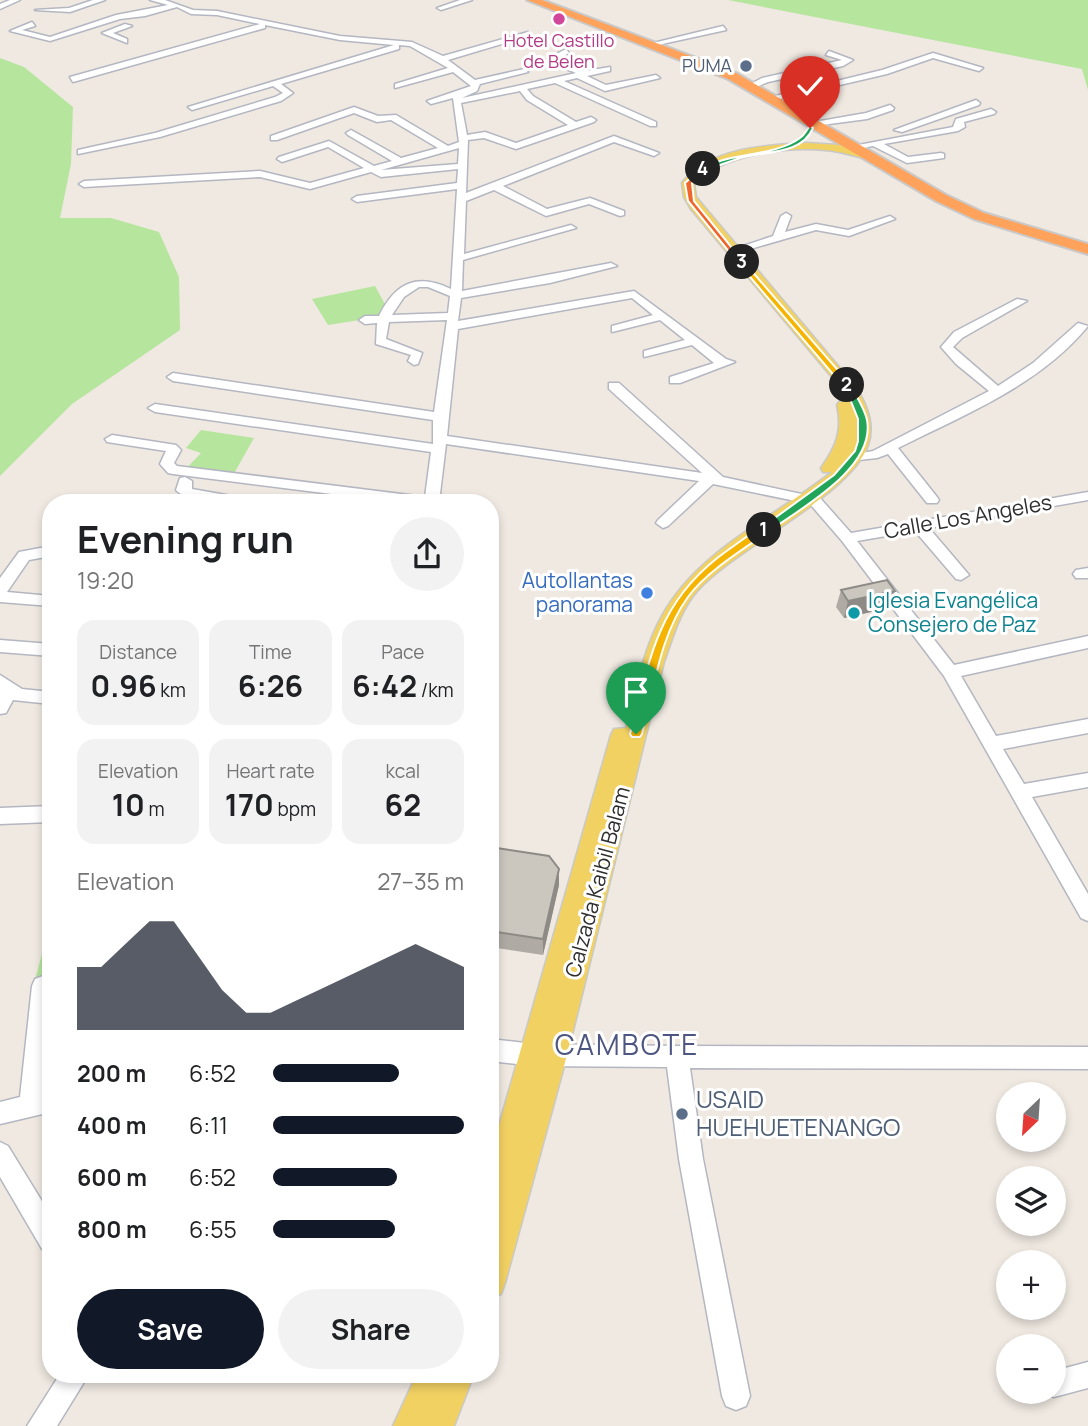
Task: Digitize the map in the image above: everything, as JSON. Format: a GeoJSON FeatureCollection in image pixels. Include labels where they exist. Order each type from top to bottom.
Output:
{"type":"FeatureCollection","features":[{"type":"Feature","properties":{"kind":"highway"},"geometry":{"type":"LineString","coordinates":[[532,0],[708,65],[751,86],[837,137],[856,140],[979,216],[1088,249]]}},
{"type":"Feature","properties":{"kind":"main road"},"geometry":{"type":"LineString","coordinates":[[790,147],[809,133],[809,121]]}},
{"type":"Feature","properties":{"kind":"main road","name":"Calzada Kaibil Balam"},"geometry":{"type":"LineString","coordinates":[[499,1245],[544,1055],[654,662],[670,618],[685,594],[706,573],[803,496],[843,450],[849,428],[845,405],[685,205],[679,192],[684,177],[694,169],[715,161],[790,147],[871,150]]}},
{"type":"Feature","properties":{"kind":"main road","name":"Calzada Kaibil Balam"},"geometry":{"type":"LineString","coordinates":[[740,156],[697,172],[690,179],[688,189],[691,201],[849,388],[859,409],[863,426],[863,441],[855,458],[837,477],[803,496]]}},
{"type":"Feature","properties":{"kind":"main road","name":"Calzada Kaibil Balam"},"geometry":{"type":"LineString","coordinates":[[499,1182],[544,1055]]}},
{"type":"Feature","properties":{"kind":"main road"},"geometry":{"type":"LineString","coordinates":[[410,1426],[429,1383]]}},
{"type":"Feature","properties":{"kind":"main road"},"geometry":{"type":"LineString","coordinates":[[437,1426],[454,1383]]}},
{"type":"Feature","properties":{"kind":"street"},"geometry":{"type":"LineString","coordinates":[[0,7],[16,0]]}},
{"type":"Feature","properties":{"kind":"street"},"geometry":{"type":"LineString","coordinates":[[39,10],[70,10],[101,0]]}},
{"type":"Feature","properties":{"kind":"street"},"geometry":{"type":"LineString","coordinates":[[153,0],[181,8],[340,38],[408,43],[421,47],[476,85],[458,98]]}},
{"type":"Feature","properties":{"kind":"street"},"geometry":{"type":"LineString","coordinates":[[441,8],[468,0]]}},
{"type":"Feature","properties":{"kind":"street"},"geometry":{"type":"LineString","coordinates":[[32,23],[14,31],[50,39],[121,17],[181,8]]}},
{"type":"Feature","properties":{"kind":"street"},"geometry":{"type":"LineString","coordinates":[[124,41],[106,33],[181,8]]}},
{"type":"Feature","properties":{"kind":"street"},"geometry":{"type":"LineString","coordinates":[[74,79],[269,24]]}},
{"type":"Feature","properties":{"kind":"street"},"geometry":{"type":"LineString","coordinates":[[653,44],[723,28]]}},
{"type":"Feature","properties":{"kind":"street"},"geometry":{"type":"LineString","coordinates":[[442,60],[525,34]]}},
{"type":"Feature","properties":{"kind":"street"},"geometry":{"type":"LineString","coordinates":[[192,107],[408,43]]}},
{"type":"Feature","properties":{"kind":"street"},"geometry":{"type":"LineString","coordinates":[[565,51],[550,60],[605,88],[656,78]]}},
{"type":"Feature","properties":{"kind":"street"},"geometry":{"type":"LineString","coordinates":[[751,86],[849,60],[829,53]]}},
{"type":"Feature","properties":{"kind":"street"},"geometry":{"type":"LineString","coordinates":[[771,98],[872,75],[933,55],[979,68]]}},
{"type":"Feature","properties":{"kind":"street"},"geometry":{"type":"LineString","coordinates":[[398,86],[454,69]]}},
{"type":"Feature","properties":{"kind":"street"},"geometry":{"type":"LineString","coordinates":[[431,101],[523,89],[607,69]]}},
{"type":"Feature","properties":{"kind":"street"},"geometry":{"type":"LineString","coordinates":[[473,83],[524,72]]}},
{"type":"Feature","properties":{"kind":"street"},"geometry":{"type":"LineString","coordinates":[[81,152],[158,135],[278,99],[289,93],[273,82]]}},
{"type":"Feature","properties":{"kind":"street"},"geometry":{"type":"LineString","coordinates":[[559,82],[653,124]]}},
{"type":"Feature","properties":{"kind":"street"},"geometry":{"type":"LineString","coordinates":[[523,89],[530,99],[573,124]]}},
{"type":"Feature","properties":{"kind":"street"},"geometry":{"type":"LineString","coordinates":[[431,494],[456,295],[464,141],[458,98]]}},
{"type":"Feature","properties":{"kind":"street"},"geometry":{"type":"LineString","coordinates":[[870,132],[907,128],[976,103]]}},
{"type":"Feature","properties":{"kind":"street"},"geometry":{"type":"LineString","coordinates":[[809,121],[867,116],[890,108]]}},
{"type":"Feature","properties":{"kind":"street"},"geometry":{"type":"LineString","coordinates":[[274,138],[354,110],[377,119],[393,117],[445,148]]}},
{"type":"Feature","properties":{"kind":"street"},"geometry":{"type":"LineString","coordinates":[[871,150],[955,129],[960,127],[959,121],[990,112]]}},
{"type":"Feature","properties":{"kind":"street"},"geometry":{"type":"LineString","coordinates":[[516,146],[573,124],[591,120]]}},
{"type":"Feature","properties":{"kind":"street"},"geometry":{"type":"LineString","coordinates":[[351,133],[399,161]]}},
{"type":"Feature","properties":{"kind":"street"},"geometry":{"type":"LineString","coordinates":[[84,184],[260,174],[310,186],[485,135],[534,152]]}},
{"type":"Feature","properties":{"kind":"street"},"geometry":{"type":"LineString","coordinates":[[461,199],[614,139],[654,153]]}},
{"type":"Feature","properties":{"kind":"street"},"geometry":{"type":"LineString","coordinates":[[308,165],[287,157],[328,144],[384,175],[463,166]]}},
{"type":"Feature","properties":{"kind":"street"},"geometry":{"type":"LineString","coordinates":[[871,150],[907,160],[942,156]]}},
{"type":"Feature","properties":{"kind":"street"},"geometry":{"type":"LineString","coordinates":[[305,178],[358,161]]}},
{"type":"Feature","properties":{"kind":"street"},"geometry":{"type":"LineString","coordinates":[[357,199],[462,185]]}},
{"type":"Feature","properties":{"kind":"street"},"geometry":{"type":"LineString","coordinates":[[495,187],[550,213],[590,201],[620,213]]}},
{"type":"Feature","properties":{"kind":"street"},"geometry":{"type":"LineString","coordinates":[[778,238],[786,216]]}},
{"type":"Feature","properties":{"kind":"street"},"geometry":{"type":"LineString","coordinates":[[733,251],[816,227],[849,233],[890,219]]}},
{"type":"Feature","properties":{"kind":"street"},"geometry":{"type":"LineString","coordinates":[[456,259],[571,228]]}},
{"type":"Feature","properties":{"kind":"street"},"geometry":{"type":"LineString","coordinates":[[414,361],[418,356],[416,353],[380,341],[383,320],[393,302],[415,285],[434,285],[456,295],[539,282],[611,266]]}},
{"type":"Feature","properties":{"kind":"street"},"geometry":{"type":"LineString","coordinates":[[365,320],[453,321],[629,293],[639,295],[694,341],[727,363],[675,380]]}},
{"type":"Feature","properties":{"kind":"street"},"geometry":{"type":"LineString","coordinates":[[997,391],[947,347],[958,335],[1021,301]]}},
{"type":"Feature","properties":{"kind":"street"},"geometry":{"type":"LineString","coordinates":[[616,329],[663,316]]}},
{"type":"Feature","properties":{"kind":"street"},"geometry":{"type":"LineString","coordinates":[[855,458],[872,456],[1034,370],[1068,343],[1082,326]]}},
{"type":"Feature","properties":{"kind":"street"},"geometry":{"type":"LineString","coordinates":[[648,354],[694,341]]}},
{"type":"Feature","properties":{"kind":"street"},"geometry":{"type":"LineString","coordinates":[[173,377],[440,417]]}},
{"type":"Feature","properties":{"kind":"street"},"geometry":{"type":"LineString","coordinates":[[614,386],[714,480]]}},
{"type":"Feature","properties":{"kind":"street"},"geometry":{"type":"LineString","coordinates":[[155,408],[714,480],[803,496],[847,538],[950,672],[1088,912]]}},
{"type":"Feature","properties":{"kind":"street"},"geometry":{"type":"LineString","coordinates":[[112,439],[171,448],[174,450],[167,464],[173,470],[366,494]]}},
{"type":"Feature","properties":{"kind":"street"},"geometry":{"type":"LineString","coordinates":[[890,447],[932,500]]}},
{"type":"Feature","properties":{"kind":"street"},"geometry":{"type":"LineString","coordinates":[[663,523],[714,480]]}},
{"type":"Feature","properties":{"kind":"street"},"geometry":{"type":"LineString","coordinates":[[185,481],[183,490],[194,494]]}},
{"type":"Feature","properties":{"kind":"street","name":"Calle Los Angeles"},"geometry":{"type":"LineString","coordinates":[[847,538],[1088,496]]}},
{"type":"Feature","properties":{"kind":"street"},"geometry":{"type":"LineString","coordinates":[[918,525],[961,575]]}},
{"type":"Feature","properties":{"kind":"street"},"geometry":{"type":"LineString","coordinates":[[0,590],[20,559],[29,554],[42,552]]}},
{"type":"Feature","properties":{"kind":"street"},"geometry":{"type":"LineString","coordinates":[[0,597],[42,600]]}},
{"type":"Feature","properties":{"kind":"street"},"geometry":{"type":"LineString","coordinates":[[950,672],[1088,642]]}},
{"type":"Feature","properties":{"kind":"street"},"geometry":{"type":"LineString","coordinates":[[0,646],[42,649]]}},
{"type":"Feature","properties":{"kind":"street"},"geometry":{"type":"LineString","coordinates":[[0,708],[5,685],[18,695],[42,697]]}},
{"type":"Feature","properties":{"kind":"street"},"geometry":{"type":"LineString","coordinates":[[992,744],[1088,726]]}},
{"type":"Feature","properties":{"kind":"street"},"geometry":{"type":"LineString","coordinates":[[1019,792],[1088,780]]}},
{"type":"Feature","properties":{"kind":"street"},"geometry":{"type":"LineString","coordinates":[[0,816],[42,814]]}},
{"type":"Feature","properties":{"kind":"street"},"geometry":{"type":"LineString","coordinates":[[0,1113],[41,1104],[42,1045]]}},
{"type":"Feature","properties":{"kind":"street"},"geometry":{"type":"LineString","coordinates":[[499,1051],[544,1055],[677,1057],[1088,1058]]}},
{"type":"Feature","properties":{"kind":"street"},"geometry":{"type":"LineString","coordinates":[[677,1057],[691,1159],[736,1396]]}},
{"type":"Feature","properties":{"kind":"street"},"geometry":{"type":"LineString","coordinates":[[0,1154],[42,1225]]}},
{"type":"Feature","properties":{"kind":"street"},"geometry":{"type":"LineString","coordinates":[[1066,1381],[1088,1375]]}},
{"type":"Feature","properties":{"kind":"street"},"geometry":{"type":"LineString","coordinates":[[41,1426],[70,1383]]}},
{"type":"Feature","properties":{"kind":"green space"},"geometry":{"type":"Polygon","coordinates":[[[728,0],[1088,0],[1088,90],[1082,69],[728,0]]]}},
{"type":"Feature","properties":{"kind":"green space"},"geometry":{"type":"Polygon","coordinates":[[[0,58],[24,67],[73,107],[71,164],[60,218],[111,218],[159,232],[179,277],[180,330],[72,404],[0,476],[0,58]]]}},
{"type":"Feature","properties":{"kind":"green space"},"geometry":{"type":"Polygon","coordinates":[[[375,286],[391,315],[328,325],[312,299],[375,286]]]}},
{"type":"Feature","properties":{"kind":"green space"},"geometry":{"type":"Polygon","coordinates":[[[201,430],[254,438],[232,477],[184,471],[201,453],[186,448],[201,430]]]}},
{"type":"Feature","properties":{"kind":"green space"},"geometry":{"type":"Polygon","coordinates":[[[42,954],[42,991],[32,991],[42,954]]]}},
{"type":"Feature","properties":{"kind":"building"},"geometry":{"type":"Polygon","coordinates":[[[887,580],[895,591],[848,601],[841,590],[887,580]]]}},
{"type":"Feature","properties":{"kind":"building"},"geometry":{"type":"Polygon","coordinates":[[[499,848],[549,856],[559,869],[543,939],[499,932],[499,848]]]}},
{"type":"Feature","properties":{"kind":"place","name":"Hotel Castillo de Belen"},"geometry":{"type":"Point","coordinates":[559,19]}},
{"type":"Feature","properties":{"kind":"place","name":"PUMA"},"geometry":{"type":"Point","coordinates":[746,66]}},
{"type":"Feature","properties":{"kind":"place","name":"Autollantas panorama"},"geometry":{"type":"Point","coordinates":[647,593]}},
{"type":"Feature","properties":{"kind":"place","name":"Iglesia Evangélica Consejero de Paz"},"geometry":{"type":"Point","coordinates":[854,613]}},
{"type":"Feature","properties":{"kind":"place","name":"USAID HUEHUETENANGO"},"geometry":{"type":"Point","coordinates":[682,1114]}},
{"type":"Feature","properties":{"kind":"district","name":"CAMBOTE"},"geometry":{"type":"Point","coordinates":[627,1045]}},
{"type":"Feature","properties":{"kind":"route"},"geometry":{"type":"LineString","coordinates":[[636,734],[662,636],[670,618],[691,586],[723,558],[837,477],[855,458],[863,441],[862,419],[858,404],[849,388],[695,206],[688,189],[690,179],[704,168],[740,156],[790,147],[806,138],[810,128]]}}]}
